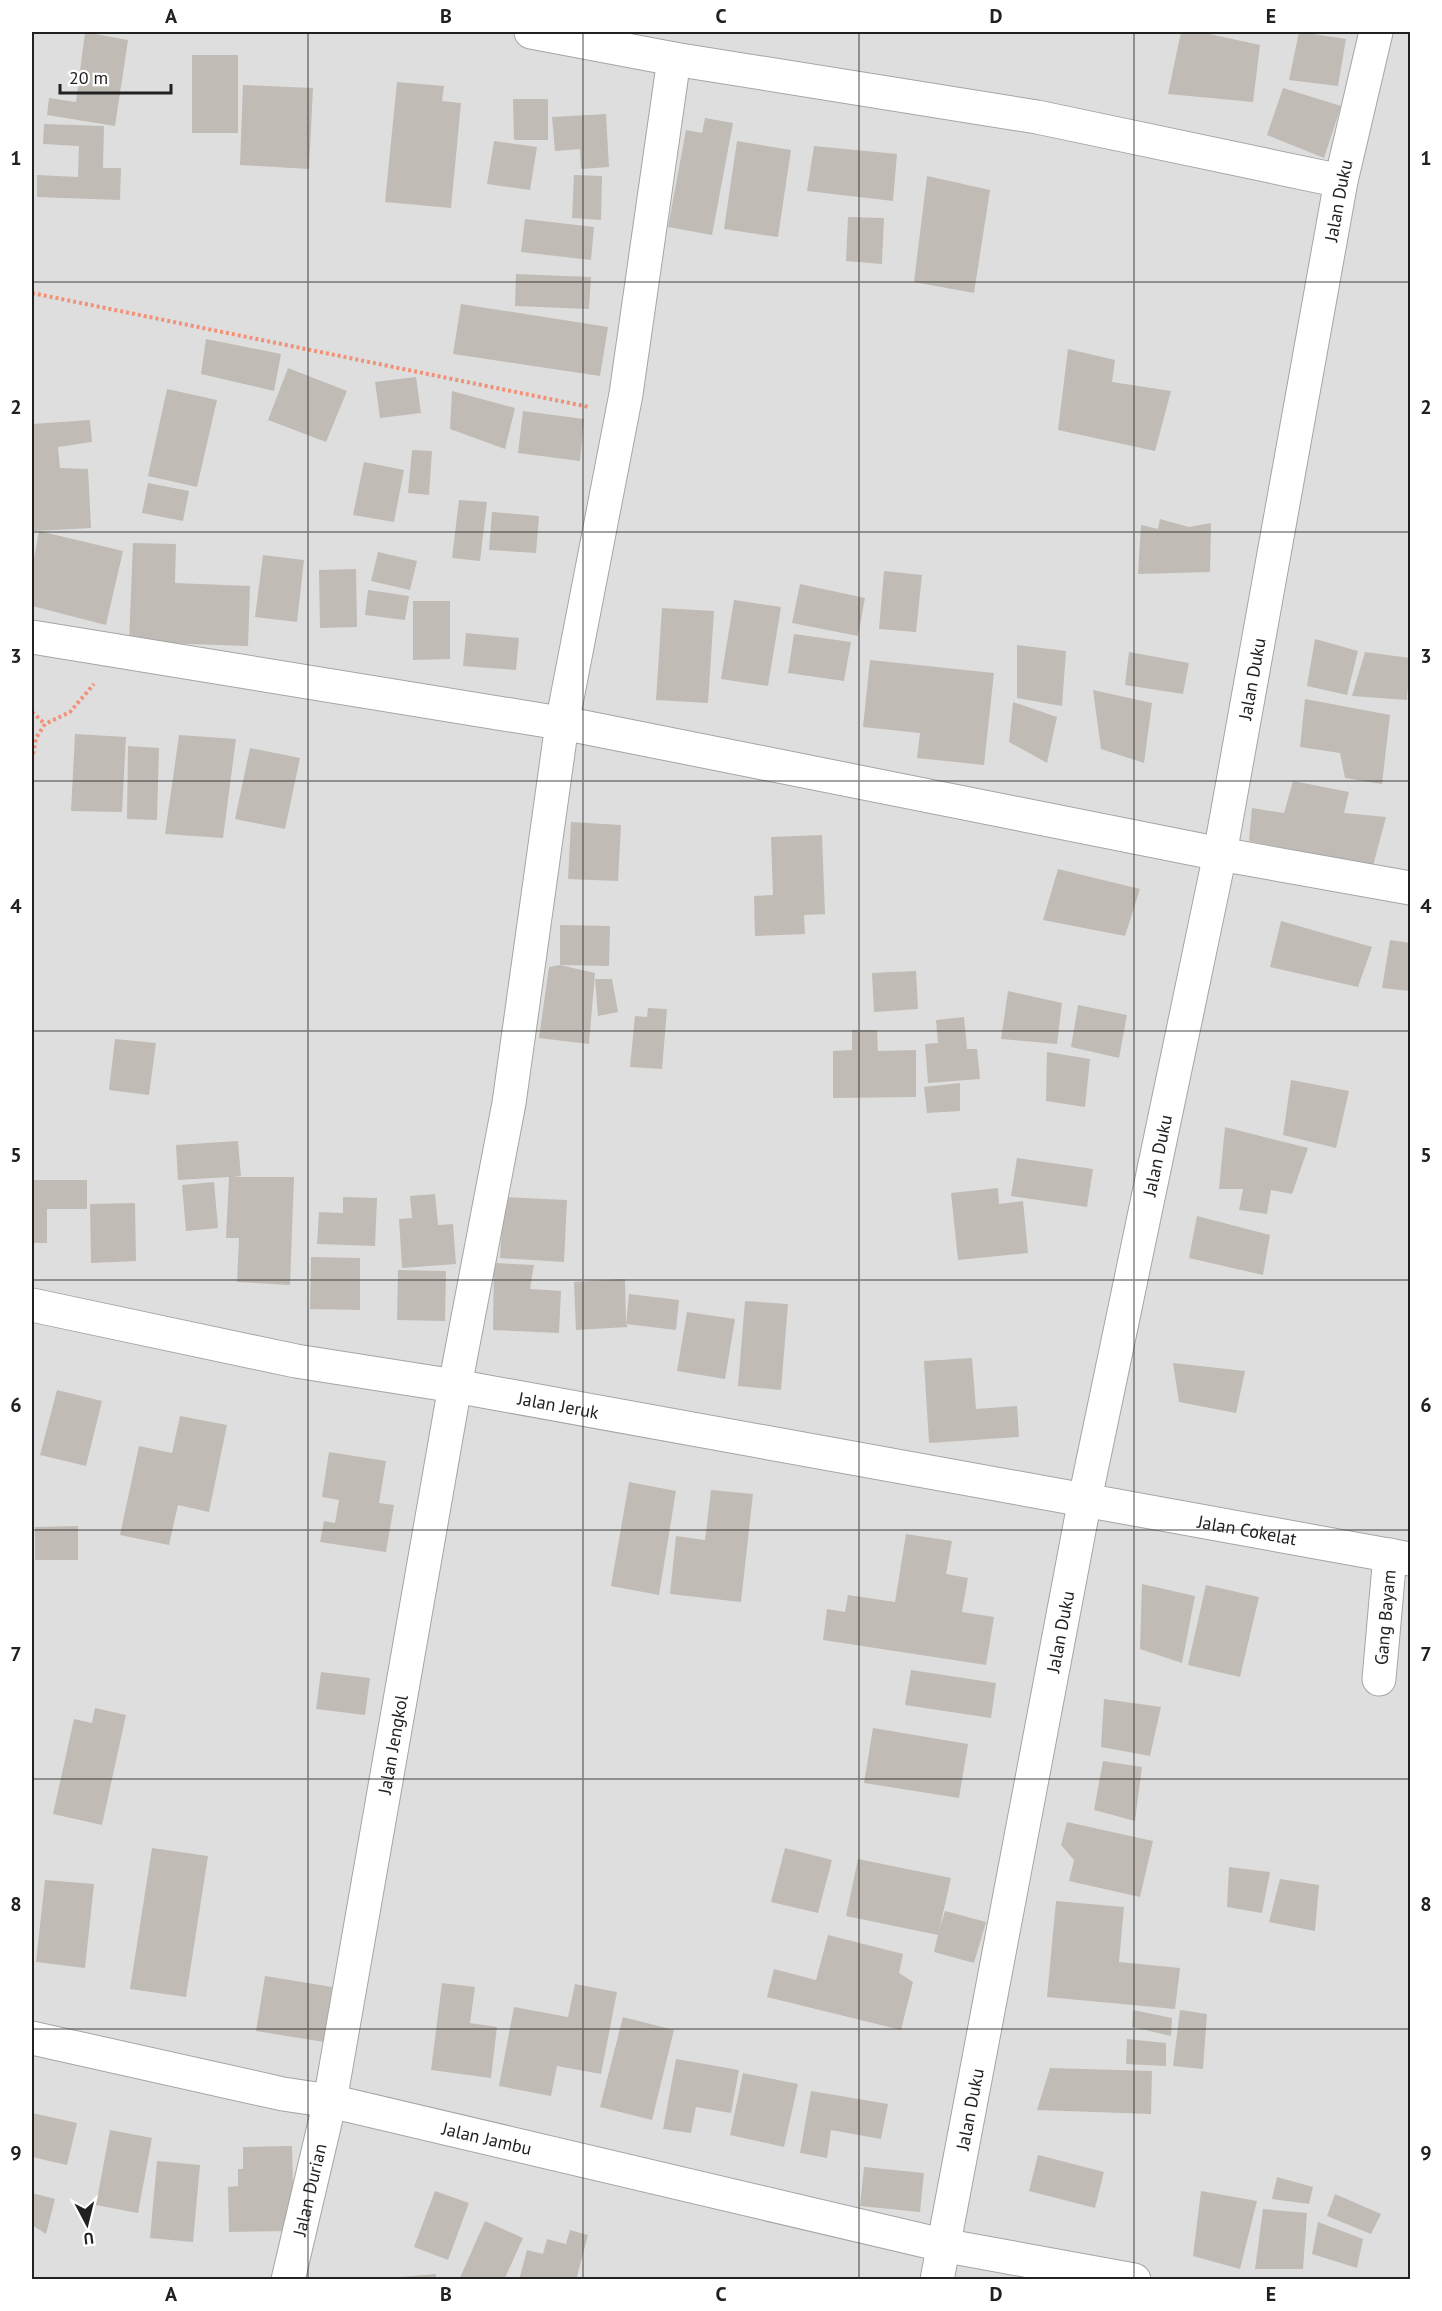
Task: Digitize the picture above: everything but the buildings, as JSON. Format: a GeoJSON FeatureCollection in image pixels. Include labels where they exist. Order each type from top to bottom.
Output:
{"type":"FeatureCollection","features":[{"type":"Feature","properties":{"kind":"street"},"geometry":{"type":"LineString","coordinates":[[531,32],[674,59],[1037,117],[1341,181]]}},
{"type":"Feature","properties":{"kind":"street","name":"Jalan Duku"},"geometry":{"type":"LineString","coordinates":[[937,2280],[1085,1499],[1220,854],[1341,181],[1376,32]]}},
{"type":"Feature","properties":{"kind":"street","name":"Jalan Jengkol"},"geometry":{"type":"LineString","coordinates":[[330,2101],[455,1386],[509,1103],[562,724],[622,414],[674,59]]}},
{"type":"Feature","properties":{"kind":"street"},"geometry":{"type":"LineString","coordinates":[[32,637],[562,724],[1220,854],[1410,888]]}},
{"type":"Feature","properties":{"kind":"street","name":"Jalan Jeruk"},"geometry":{"type":"LineString","coordinates":[[32,1305],[296,1361],[455,1386],[1085,1499]]}},
{"type":"Feature","properties":{"kind":"street","name":"Jalan Cokelat"},"geometry":{"type":"LineString","coordinates":[[1085,1499],[1400,1557]]}},
{"type":"Feature","properties":{"kind":"street","name":"Gang Bayam"},"geometry":{"type":"LineString","coordinates":[[1379,1679],[1400,1557]]}},
{"type":"Feature","properties":{"kind":"street","name":"Jalan Jambu"},"geometry":{"type":"LineString","coordinates":[[32,2038],[283,2094],[330,2101],[942,2245],[1134,2280]]}},
{"type":"Feature","properties":{"kind":"street","name":"Jalan Durian"},"geometry":{"type":"LineString","coordinates":[[288,2280],[330,2101]]}},
{"type":"Feature","properties":{"kind":"path"},"geometry":{"type":"LineString","coordinates":[[32,293],[622,414]]}},
{"type":"Feature","properties":{"kind":"path"},"geometry":{"type":"LineString","coordinates":[[32,760],[36,738],[45,724],[70,712],[94,685],[117,652]]}},
{"type":"Feature","properties":{"kind":"path"},"geometry":{"type":"LineString","coordinates":[[32,712],[45,724]]}},
{"type":"Feature","properties":{"kind":"shaded area"},"geometry":{"type":"Polygon","coordinates":[[[32,32],[1410,32],[1410,2279],[32,2279],[32,32]]]}}]}
